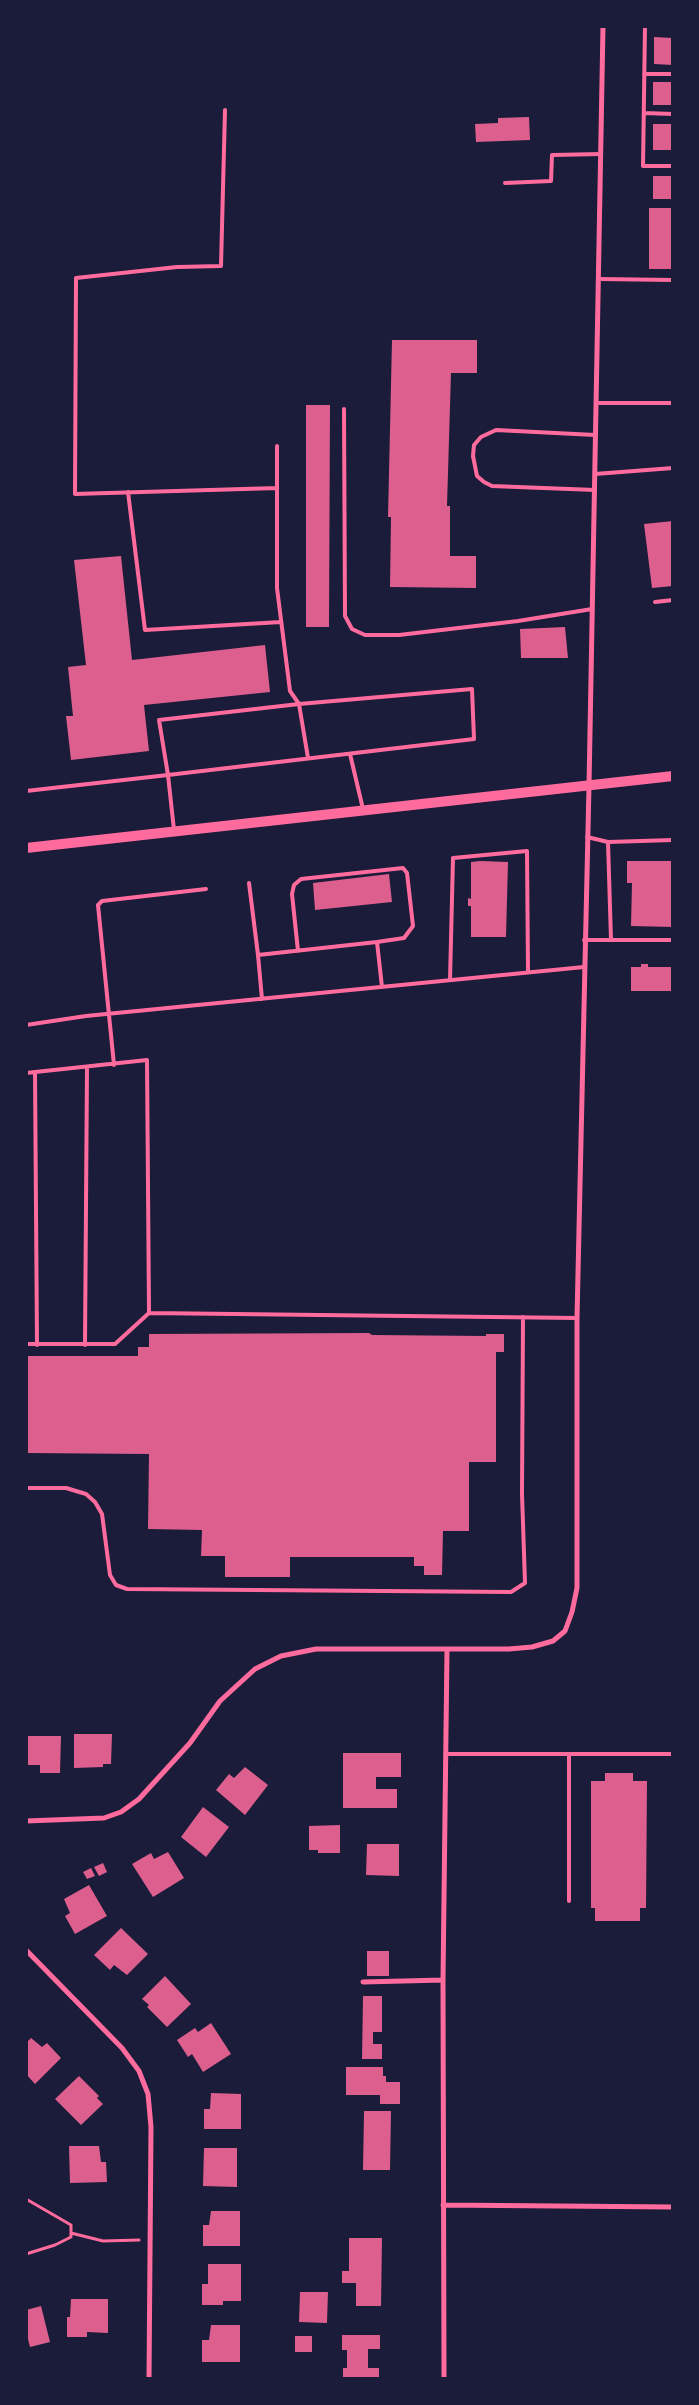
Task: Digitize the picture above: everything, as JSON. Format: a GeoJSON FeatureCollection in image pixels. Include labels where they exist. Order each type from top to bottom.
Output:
{"type":"FeatureCollection","features":[{"type":"Feature","properties":{"kind":"main road"},"geometry":{"type":"LineString","coordinates":[[26,848],[673,776]]}},
{"type":"Feature","properties":{"kind":"street"},"geometry":{"type":"LineString","coordinates":[[26,1821],[104,1818],[121,1812],[139,1799],[190,1743],[220,1700],[255,1669],[281,1656],[316,1649],[532,1647],[553,1641],[565,1632],[577,1588],[577,1318],[603,26]]}},
{"type":"Feature","properties":{"kind":"street"},"geometry":{"type":"LineString","coordinates":[[444,2379],[443,1980],[446,1649]]}},
{"type":"Feature","properties":{"kind":"street"},"geometry":{"type":"LineString","coordinates":[[26,1950],[122,2048],[139,2071],[148,2094],[151,2127],[149,2379]]}},
{"type":"Feature","properties":{"kind":"street"},"geometry":{"type":"LineString","coordinates":[[363,1982],[443,1980]]}},
{"type":"Feature","properties":{"kind":"street"},"geometry":{"type":"LineString","coordinates":[[443,2205],[673,2207]]}},
{"type":"Feature","properties":{"kind":"lane"},"geometry":{"type":"LineString","coordinates":[[644,26],[643,166],[673,166]]}},
{"type":"Feature","properties":{"kind":"lane"},"geometry":{"type":"LineString","coordinates":[[644,74],[673,74]]}},
{"type":"Feature","properties":{"kind":"lane"},"geometry":{"type":"LineString","coordinates":[[225,110],[221,266],[177,267],[76,278],[75,494],[277,488]]}},
{"type":"Feature","properties":{"kind":"lane"},"geometry":{"type":"LineString","coordinates":[[644,114],[673,114]]}},
{"type":"Feature","properties":{"kind":"lane"},"geometry":{"type":"LineString","coordinates":[[505,183],[551,180],[552,155],[600,154]]}},
{"type":"Feature","properties":{"kind":"lane"},"geometry":{"type":"LineString","coordinates":[[598,279],[673,280]]}},
{"type":"Feature","properties":{"kind":"lane"},"geometry":{"type":"LineString","coordinates":[[596,403],[673,403]]}},
{"type":"Feature","properties":{"kind":"lane"},"geometry":{"type":"LineString","coordinates":[[344,409],[345,616],[352,629],[365,635],[399,635],[518,621],[592,609]]}},
{"type":"Feature","properties":{"kind":"lane"},"geometry":{"type":"LineString","coordinates":[[595,435],[496,430],[481,436],[474,445],[473,456],[477,476],[492,486],[595,490]]}},
{"type":"Feature","properties":{"kind":"lane"},"geometry":{"type":"LineString","coordinates":[[277,446],[277,588],[290,691],[299,704],[308,758]]}},
{"type":"Feature","properties":{"kind":"lane"},"geometry":{"type":"LineString","coordinates":[[595,474],[673,468]]}},
{"type":"Feature","properties":{"kind":"lane"},"geometry":{"type":"LineString","coordinates":[[128,492],[145,630],[281,622]]}},
{"type":"Feature","properties":{"kind":"lane"},"geometry":{"type":"LineString","coordinates":[[655,602],[673,600]]}},
{"type":"Feature","properties":{"kind":"lane"},"geometry":{"type":"LineString","coordinates":[[26,791],[168,775],[308,758],[350,754],[474,739],[472,689],[299,704],[158,720],[168,775],[175,832]]}},
{"type":"Feature","properties":{"kind":"lane"},"geometry":{"type":"LineString","coordinates":[[350,754],[363,811]]}},
{"type":"Feature","properties":{"kind":"lane"},"geometry":{"type":"LineString","coordinates":[[587,837],[608,842],[673,840]]}},
{"type":"Feature","properties":{"kind":"lane"},"geometry":{"type":"LineString","coordinates":[[608,842],[611,940]]}},
{"type":"Feature","properties":{"kind":"lane"},"geometry":{"type":"LineString","coordinates":[[450,980],[453,858],[527,851],[528,972]]}},
{"type":"Feature","properties":{"kind":"lane"},"geometry":{"type":"LineString","coordinates":[[258,955],[404,938],[413,926],[407,873],[403,868],[301,879],[294,885],[292,894],[298,950]]}},
{"type":"Feature","properties":{"kind":"lane"},"geometry":{"type":"LineString","coordinates":[[249,883],[262,998]]}},
{"type":"Feature","properties":{"kind":"lane"},"geometry":{"type":"LineString","coordinates":[[114,1065],[98,905],[102,901],[206,889]]}},
{"type":"Feature","properties":{"kind":"lane"},"geometry":{"type":"LineString","coordinates":[[584,940],[673,940]]}},
{"type":"Feature","properties":{"kind":"lane"},"geometry":{"type":"LineString","coordinates":[[377,942],[382,987]]}},
{"type":"Feature","properties":{"kind":"lane"},"geometry":{"type":"LineString","coordinates":[[26,1024],[262,998],[584,967]]}},
{"type":"Feature","properties":{"kind":"lane"},"geometry":{"type":"LineString","coordinates":[[26,1073],[147,1060],[148,1313]]}},
{"type":"Feature","properties":{"kind":"lane"},"geometry":{"type":"LineString","coordinates":[[85,1345],[87,1067]]}},
{"type":"Feature","properties":{"kind":"lane"},"geometry":{"type":"LineString","coordinates":[[35,1072],[37,1344]]}},
{"type":"Feature","properties":{"kind":"lane"},"geometry":{"type":"LineString","coordinates":[[26,1344],[115,1344],[148,1313],[577,1318]]}},
{"type":"Feature","properties":{"kind":"lane"},"geometry":{"type":"LineString","coordinates":[[26,1488],[66,1488],[86,1494],[95,1502],[102,1514],[110,1575],[116,1585],[127,1589],[511,1592],[525,1584],[522,1494],[523,1318]]}},
{"type":"Feature","properties":{"kind":"lane"},"geometry":{"type":"LineString","coordinates":[[446,1754],[673,1754]]}},
{"type":"Feature","properties":{"kind":"lane"},"geometry":{"type":"LineString","coordinates":[[569,1901],[570,1754]]}},
{"type":"Feature","properties":{"kind":"path"},"geometry":{"type":"LineString","coordinates":[[26,2199],[71,2226],[71,2237],[26,2254]]}},
{"type":"Feature","properties":{"kind":"path"},"geometry":{"type":"LineString","coordinates":[[71,2233],[103,2241],[150,2240]]}},
{"type":"Feature","properties":{"kind":"building"},"geometry":{"type":"Polygon","coordinates":[[[654,37],[673,38],[673,65],[654,64],[654,37]]]}},
{"type":"Feature","properties":{"kind":"building"},"geometry":{"type":"Polygon","coordinates":[[[653,82],[673,82],[673,105],[653,105],[653,82]]]}},
{"type":"Feature","properties":{"kind":"building"},"geometry":{"type":"Polygon","coordinates":[[[529,117],[530,140],[476,142],[475,124],[498,123],[498,118],[529,117]]]}},
{"type":"Feature","properties":{"kind":"building"},"geometry":{"type":"Polygon","coordinates":[[[653,124],[673,124],[673,150],[653,150],[653,124]]]}},
{"type":"Feature","properties":{"kind":"building"},"geometry":{"type":"Polygon","coordinates":[[[653,176],[673,176],[673,199],[653,199],[653,176]]]}},
{"type":"Feature","properties":{"kind":"building"},"geometry":{"type":"Polygon","coordinates":[[[649,208],[673,208],[673,269],[649,269],[649,208]]]}},
{"type":"Feature","properties":{"kind":"building"},"geometry":{"type":"Polygon","coordinates":[[[392,340],[477,340],[477,373],[451,373],[447,506],[450,506],[450,556],[476,556],[476,588],[390,587],[391,517],[388,517],[392,340]]]}},
{"type":"Feature","properties":{"kind":"building"},"geometry":{"type":"Polygon","coordinates":[[[306,405],[330,405],[329,627],[306,627],[306,405]]]}},
{"type":"Feature","properties":{"kind":"building"},"geometry":{"type":"Polygon","coordinates":[[[673,521],[673,586],[652,588],[644,524],[673,521]]]}},
{"type":"Feature","properties":{"kind":"building"},"geometry":{"type":"Polygon","coordinates":[[[121,556],[132,660],[265,645],[270,692],[144,705],[149,751],[71,760],[66,716],[73,716],[68,667],[86,665],[74,560],[121,556]]]}},
{"type":"Feature","properties":{"kind":"building"},"geometry":{"type":"Polygon","coordinates":[[[565,627],[568,658],[521,658],[520,629],[565,627]]]}},
{"type":"Feature","properties":{"kind":"building"},"geometry":{"type":"Polygon","coordinates":[[[627,861],[673,861],[673,927],[631,926],[632,883],[627,883],[627,861]]]}},
{"type":"Feature","properties":{"kind":"building"},"geometry":{"type":"Polygon","coordinates":[[[471,862],[508,862],[506,937],[471,937],[471,906],[468,906],[468,898],[471,899],[471,862]]]}},
{"type":"Feature","properties":{"kind":"building"},"geometry":{"type":"Polygon","coordinates":[[[389,874],[392,902],[315,910],[313,883],[389,874]]]}},
{"type":"Feature","properties":{"kind":"building"},"geometry":{"type":"Polygon","coordinates":[[[641,964],[648,964],[648,967],[673,967],[673,991],[631,991],[631,967],[641,967],[641,964]]]}},
{"type":"Feature","properties":{"kind":"building"},"geometry":{"type":"Polygon","coordinates":[[[369,1333],[372,1335],[486,1336],[486,1334],[504,1334],[504,1352],[496,1352],[496,1462],[469,1462],[469,1531],[443,1531],[442,1575],[424,1575],[424,1566],[414,1566],[414,1557],[290,1557],[290,1577],[225,1577],[225,1556],[201,1556],[202,1530],[148,1529],[149,1454],[26,1453],[26,1356],[138,1356],[138,1347],[149,1347],[149,1334],[369,1333]]]}},
{"type":"Feature","properties":{"kind":"building"},"geometry":{"type":"Polygon","coordinates":[[[74,1734],[112,1734],[111,1764],[103,1764],[103,1767],[74,1768],[74,1734]]]}},
{"type":"Feature","properties":{"kind":"building"},"geometry":{"type":"Polygon","coordinates":[[[26,1736],[61,1736],[60,1773],[40,1773],[40,1765],[26,1765],[26,1736]]]}},
{"type":"Feature","properties":{"kind":"building"},"geometry":{"type":"Polygon","coordinates":[[[343,1753],[401,1753],[401,1777],[376,1777],[376,1789],[397,1789],[397,1808],[343,1808],[343,1753]]]}},
{"type":"Feature","properties":{"kind":"building"},"geometry":{"type":"Polygon","coordinates":[[[245,1767],[268,1785],[245,1815],[216,1790],[229,1774],[234,1778],[245,1767]]]}},
{"type":"Feature","properties":{"kind":"building"},"geometry":{"type":"Polygon","coordinates":[[[605,1773],[633,1773],[633,1781],[647,1781],[646,1908],[640,1908],[640,1921],[595,1921],[595,1908],[591,1908],[591,1781],[605,1781],[605,1773]]]}},
{"type":"Feature","properties":{"kind":"building"},"geometry":{"type":"Polygon","coordinates":[[[203,1807],[229,1827],[206,1857],[181,1837],[203,1807]]]}},
{"type":"Feature","properties":{"kind":"building"},"geometry":{"type":"Polygon","coordinates":[[[340,1825],[340,1853],[318,1853],[318,1850],[309,1850],[309,1826],[340,1825]]]}},
{"type":"Feature","properties":{"kind":"building"},"geometry":{"type":"Polygon","coordinates":[[[367,1844],[399,1844],[399,1876],[366,1875],[367,1844]]]}},
{"type":"Feature","properties":{"kind":"building"},"geometry":{"type":"Polygon","coordinates":[[[168,1852],[184,1878],[153,1897],[132,1864],[151,1853],[154,1859],[168,1852]]]}},
{"type":"Feature","properties":{"kind":"building"},"geometry":{"type":"Polygon","coordinates":[[[103,1863],[107,1872],[99,1876],[94,1867],[103,1863]]]}},
{"type":"Feature","properties":{"kind":"building"},"geometry":{"type":"Polygon","coordinates":[[[91,1868],[95,1876],[87,1879],[83,1872],[91,1868]]]}},
{"type":"Feature","properties":{"kind":"building"},"geometry":{"type":"Polygon","coordinates":[[[89,1885],[107,1916],[75,1934],[65,1916],[70,1913],[64,1899],[89,1885]]]}},
{"type":"Feature","properties":{"kind":"building"},"geometry":{"type":"Polygon","coordinates":[[[121,1928],[148,1954],[127,1975],[114,1965],[110,1970],[94,1955],[121,1928]]]}},
{"type":"Feature","properties":{"kind":"building"},"geometry":{"type":"Polygon","coordinates":[[[367,1951],[389,1951],[389,1976],[367,1976],[367,1951]]]}},
{"type":"Feature","properties":{"kind":"building"},"geometry":{"type":"Polygon","coordinates":[[[165,1976],[191,2004],[167,2027],[147,2007],[149,2005],[142,1999],[165,1976]]]}},
{"type":"Feature","properties":{"kind":"building"},"geometry":{"type":"Polygon","coordinates":[[[363,1996],[382,1996],[382,2032],[373,2032],[373,2044],[382,2044],[382,2059],[362,2059],[363,1996]]]}},
{"type":"Feature","properties":{"kind":"building"},"geometry":{"type":"Polygon","coordinates":[[[211,2023],[231,2054],[203,2072],[192,2054],[188,2057],[177,2040],[195,2028],[198,2032],[211,2023]]]}},
{"type":"Feature","properties":{"kind":"building"},"geometry":{"type":"Polygon","coordinates":[[[31,2038],[42,2047],[47,2043],[61,2058],[35,2084],[26,2074],[26,2043],[31,2038]]]}},
{"type":"Feature","properties":{"kind":"building"},"geometry":{"type":"Polygon","coordinates":[[[346,2067],[383,2067],[383,2076],[386,2076],[386,2082],[400,2082],[400,2104],[380,2104],[380,2095],[346,2095],[346,2067]]]}},
{"type":"Feature","properties":{"kind":"building"},"geometry":{"type":"Polygon","coordinates":[[[79,2076],[99,2096],[97,2098],[103,2104],[81,2125],[55,2099],[79,2076]]]}},
{"type":"Feature","properties":{"kind":"building"},"geometry":{"type":"Polygon","coordinates":[[[211,2093],[241,2094],[241,2129],[204,2129],[204,2109],[210,2109],[211,2093]]]}},
{"type":"Feature","properties":{"kind":"building"},"geometry":{"type":"Polygon","coordinates":[[[364,2111],[391,2111],[390,2170],[363,2170],[364,2111]]]}},
{"type":"Feature","properties":{"kind":"building"},"geometry":{"type":"Polygon","coordinates":[[[69,2146],[99,2146],[101,2162],[106,2162],[107,2182],[70,2183],[69,2146]]]}},
{"type":"Feature","properties":{"kind":"building"},"geometry":{"type":"Polygon","coordinates":[[[204,2148],[237,2148],[237,2187],[203,2186],[204,2148]]]}},
{"type":"Feature","properties":{"kind":"building"},"geometry":{"type":"Polygon","coordinates":[[[211,2211],[240,2211],[240,2246],[203,2246],[203,2225],[209,2225],[211,2211]]]}},
{"type":"Feature","properties":{"kind":"building"},"geometry":{"type":"Polygon","coordinates":[[[349,2238],[382,2238],[381,2306],[356,2306],[356,2283],[342,2283],[342,2271],[349,2271],[349,2238]]]}},
{"type":"Feature","properties":{"kind":"building"},"geometry":{"type":"Polygon","coordinates":[[[208,2264],[241,2264],[241,2301],[223,2301],[223,2305],[202,2305],[202,2284],[208,2284],[208,2264]]]}},
{"type":"Feature","properties":{"kind":"building"},"geometry":{"type":"Polygon","coordinates":[[[300,2292],[328,2292],[327,2323],[299,2322],[300,2292]]]}},
{"type":"Feature","properties":{"kind":"building"},"geometry":{"type":"Polygon","coordinates":[[[71,2299],[108,2299],[108,2333],[87,2332],[87,2337],[67,2337],[67,2317],[70,2317],[71,2299]]]}},
{"type":"Feature","properties":{"kind":"building"},"geometry":{"type":"Polygon","coordinates":[[[41,2306],[50,2342],[30,2347],[28,2339],[26,2339],[26,2310],[41,2306]]]}},
{"type":"Feature","properties":{"kind":"building"},"geometry":{"type":"Polygon","coordinates":[[[211,2325],[240,2325],[240,2362],[202,2362],[202,2340],[209,2340],[211,2325]]]}},
{"type":"Feature","properties":{"kind":"building"},"geometry":{"type":"Polygon","coordinates":[[[342,2335],[380,2335],[380,2349],[368,2349],[368,2368],[379,2368],[379,2379],[343,2379],[343,2368],[347,2368],[347,2350],[342,2350],[342,2335]]]}},
{"type":"Feature","properties":{"kind":"building"},"geometry":{"type":"Polygon","coordinates":[[[295,2336],[312,2336],[312,2352],[295,2352],[295,2336]]]}}]}
